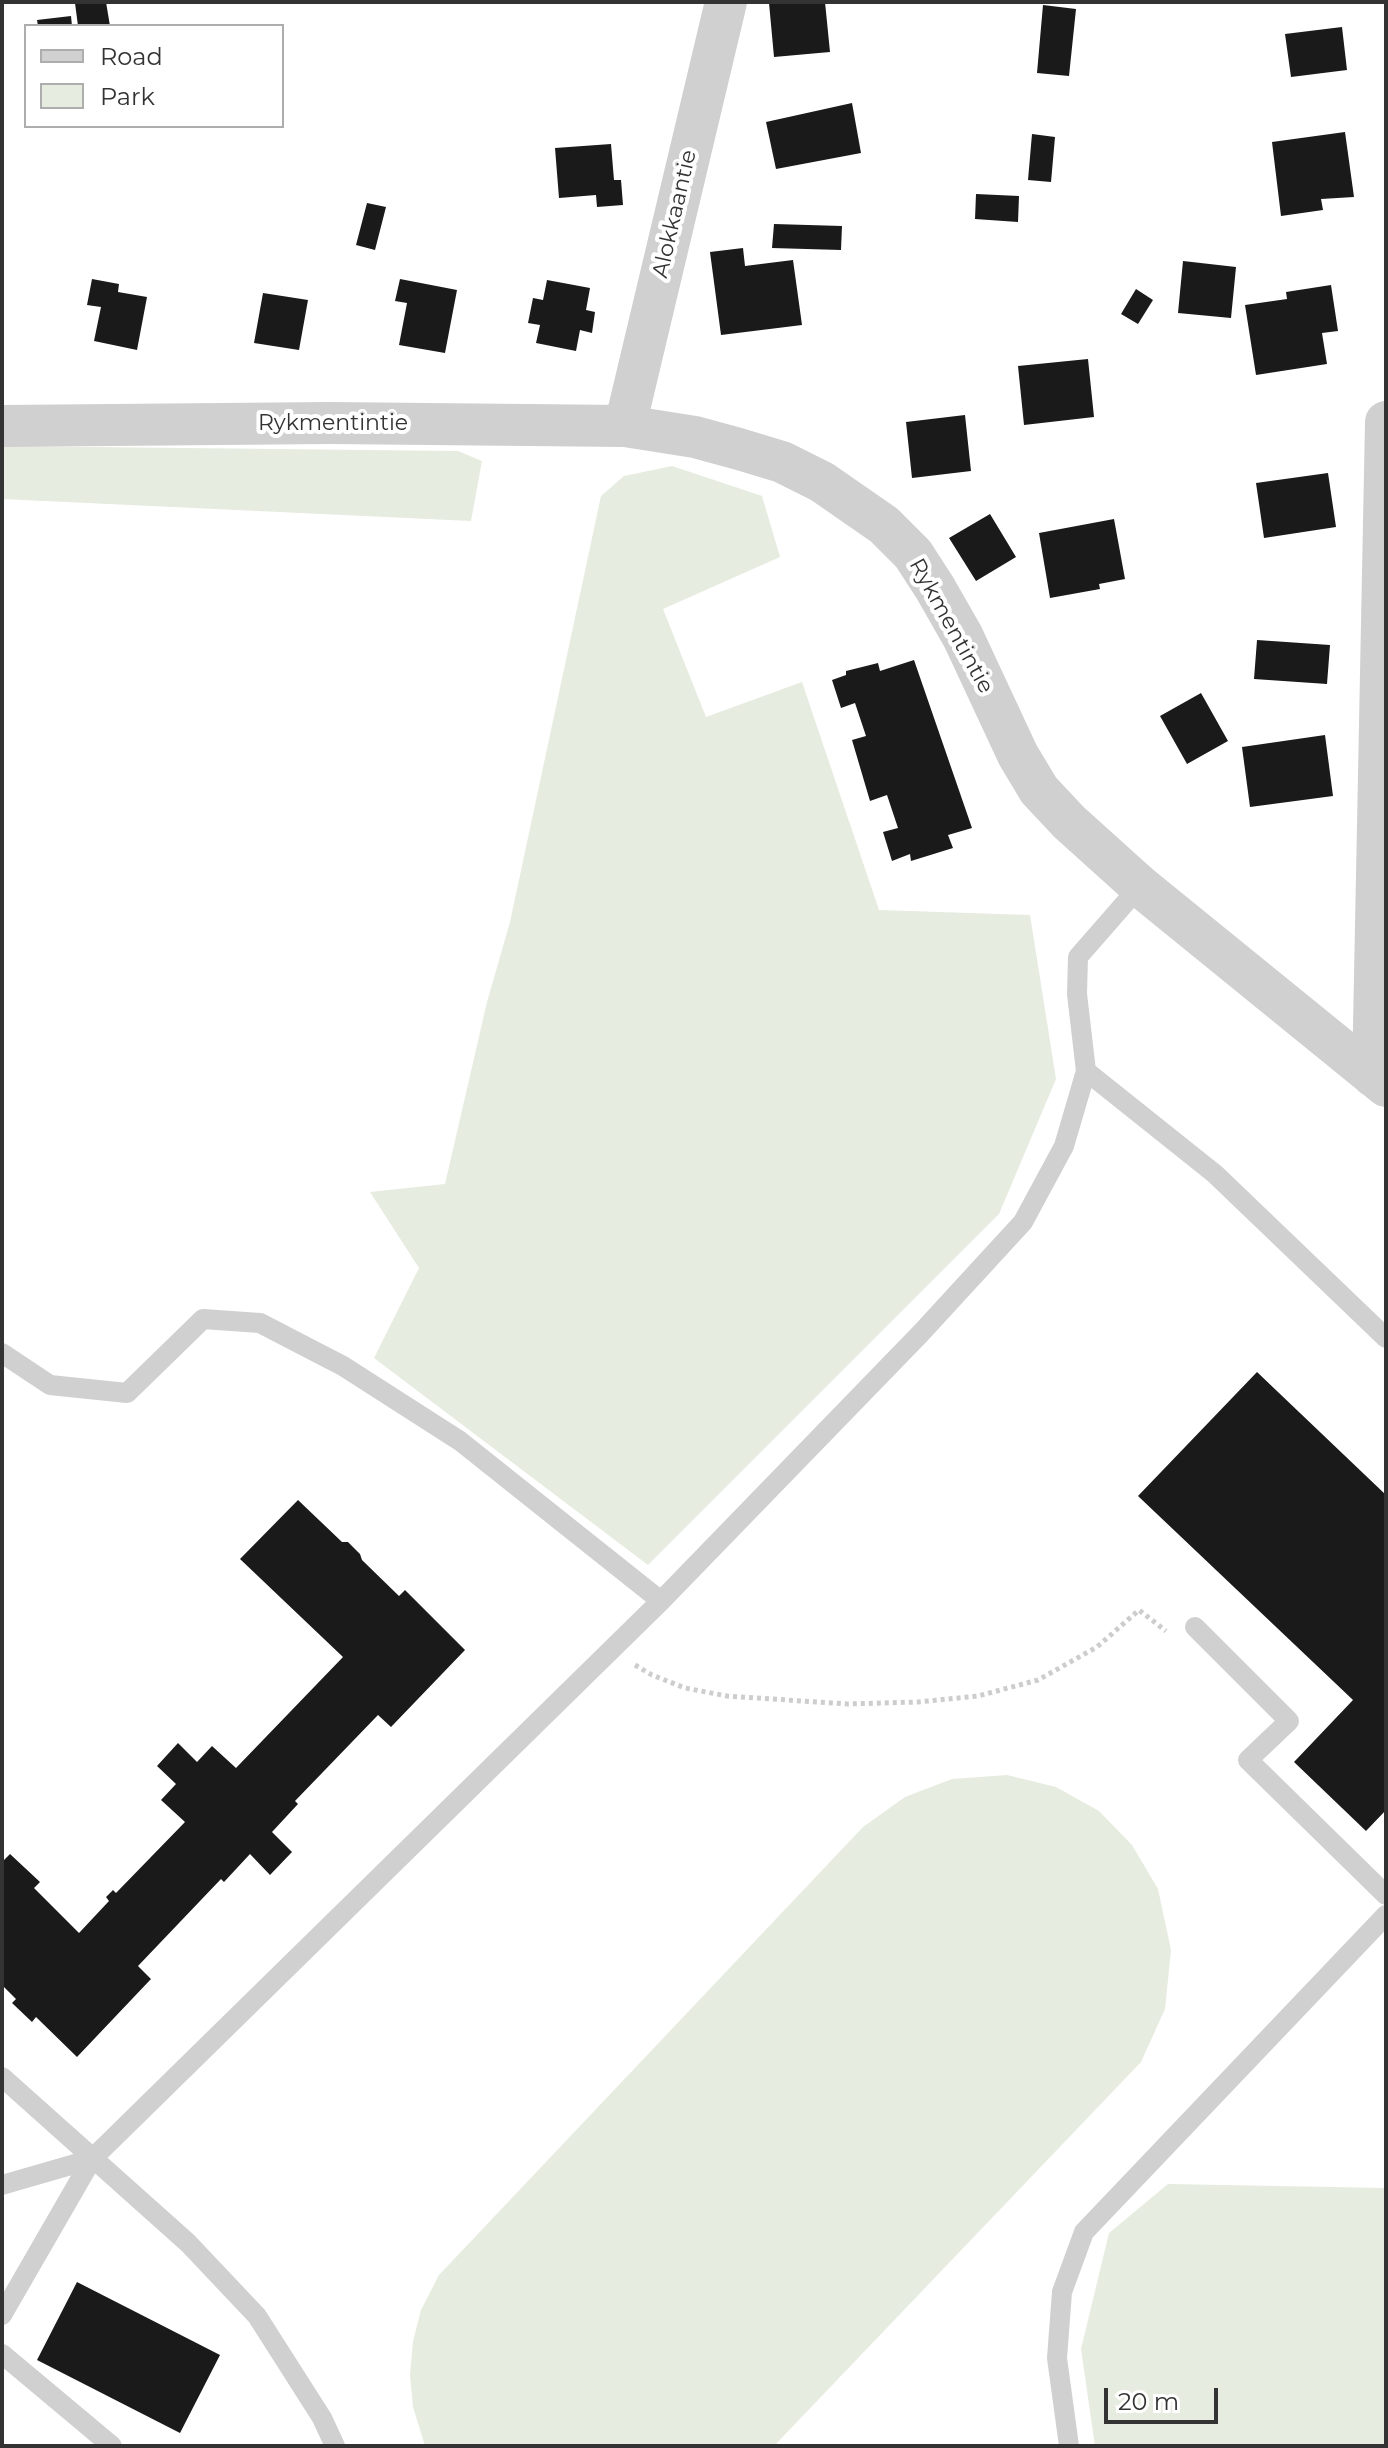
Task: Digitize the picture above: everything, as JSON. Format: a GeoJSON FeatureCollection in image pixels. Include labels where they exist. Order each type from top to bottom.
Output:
{"type":"FeatureCollection","features":[{"type":"Feature","properties":{"kind":"street","name":"Alokkaantie"},"geometry":{"type":"LineString","coordinates":[[625,426],[726,2]]}},
{"type":"Feature","properties":{"kind":"street"},"geometry":{"type":"LineString","coordinates":[[1379,1081],[1386,422]]}},
{"type":"Feature","properties":{"kind":"street","name":"Rykmentintie"},"geometry":{"type":"LineString","coordinates":[[2,426],[330,423],[625,426],[695,437],[782,462],[822,482],[884,525],[913,554],[963,637],[1018,755],[1039,790],[1069,822],[1140,886],[1379,1081]]}},
{"type":"Feature","properties":{"kind":"lane"},"geometry":{"type":"LineString","coordinates":[[2,2315],[92,2159],[661,1601],[921,1333],[1023,1222],[1064,1146],[1086,1071],[1077,994],[1078,957],[1140,886]]}},
{"type":"Feature","properties":{"kind":"lane"},"geometry":{"type":"LineString","coordinates":[[1086,1071],[1215,1174],[1386,1338]]}},
{"type":"Feature","properties":{"kind":"lane"},"geometry":{"type":"LineString","coordinates":[[2,1353],[50,1385],[127,1393],[203,1319],[260,1323],[343,1366],[460,1441],[661,1601]]}},
{"type":"Feature","properties":{"kind":"lane"},"geometry":{"type":"LineString","coordinates":[[1195,1627],[1289,1721],[1248,1760],[1386,1895]]}},
{"type":"Feature","properties":{"kind":"lane"},"geometry":{"type":"LineString","coordinates":[[1069,2446],[1057,2358],[1062,2292],[1084,2232],[1386,1915]]}},
{"type":"Feature","properties":{"kind":"lane"},"geometry":{"type":"LineString","coordinates":[[2,2077],[188,2243],[257,2316],[322,2418],[335,2446]]}},
{"type":"Feature","properties":{"kind":"lane"},"geometry":{"type":"LineString","coordinates":[[2,2185],[92,2159]]}},
{"type":"Feature","properties":{"kind":"lane"},"geometry":{"type":"LineString","coordinates":[[2,2354],[112,2446]]}},
{"type":"Feature","properties":{"kind":"path"},"geometry":{"type":"LineString","coordinates":[[610,1650],[652,1675],[685,1688],[727,1696],[847,1704],[918,1702],[978,1696],[1038,1680],[1097,1647],[1139,1610],[1176,1637],[1195,1627]]}},
{"type":"Feature","properties":{"kind":"green space"},"geometry":{"type":"Polygon","coordinates":[[[2,446],[458,451],[482,461],[471,521],[2,499],[2,446]]]}},
{"type":"Feature","properties":{"kind":"green space"},"geometry":{"type":"Polygon","coordinates":[[[672,466],[762,496],[780,557],[663,609],[706,717],[802,682],[879,910],[1030,915],[1056,1079],[999,1214],[648,1565],[374,1358],[419,1268],[370,1192],[445,1184],[487,1002],[510,922],[601,496],[624,476],[672,466]]]}},
{"type":"Feature","properties":{"kind":"green space"},"geometry":{"type":"Polygon","coordinates":[[[1007,1775],[1056,1787],[1099,1811],[1132,1845],[1158,1889],[1171,1950],[1165,2009],[1141,2062],[774,2446],[425,2446],[413,2407],[410,2375],[413,2341],[421,2310],[439,2275],[863,1827],[905,1797],[952,1779],[1007,1775]]]}},
{"type":"Feature","properties":{"kind":"green space"},"geometry":{"type":"Polygon","coordinates":[[[1168,2184],[1386,2188],[1386,2446],[1095,2446],[1081,2349],[1109,2233],[1168,2184]]]}},
{"type":"Feature","properties":{"kind":"building"},"geometry":{"type":"Polygon","coordinates":[[[106,2],[110,24],[78,24],[75,3],[106,2]]]}},
{"type":"Feature","properties":{"kind":"building"},"geometry":{"type":"Polygon","coordinates":[[[825,2],[830,52],[774,57],[769,3],[825,2]]]}},
{"type":"Feature","properties":{"kind":"building"},"geometry":{"type":"Polygon","coordinates":[[[1043,5],[1076,9],[1069,76],[1037,73],[1043,5]]]}},
{"type":"Feature","properties":{"kind":"building"},"geometry":{"type":"Polygon","coordinates":[[[71,16],[72,24],[38,24],[37,20],[71,16]]]}},
{"type":"Feature","properties":{"kind":"building"},"geometry":{"type":"Polygon","coordinates":[[[1342,27],[1347,70],[1291,77],[1285,34],[1342,27]]]}},
{"type":"Feature","properties":{"kind":"building"},"geometry":{"type":"Polygon","coordinates":[[[852,103],[861,153],[776,169],[766,122],[852,103]]]}},
{"type":"Feature","properties":{"kind":"building"},"geometry":{"type":"Polygon","coordinates":[[[1345,132],[1354,197],[1321,199],[1323,210],[1281,216],[1272,142],[1345,132]]]}},
{"type":"Feature","properties":{"kind":"building"},"geometry":{"type":"Polygon","coordinates":[[[1032,134],[1055,137],[1051,182],[1028,180],[1032,134]]]}},
{"type":"Feature","properties":{"kind":"building"},"geometry":{"type":"Polygon","coordinates":[[[611,144],[614,180],[621,180],[623,205],[597,207],[596,195],[559,198],[555,148],[611,144]]]}},
{"type":"Feature","properties":{"kind":"building"},"geometry":{"type":"Polygon","coordinates":[[[976,194],[1019,196],[1018,222],[975,219],[976,194]]]}},
{"type":"Feature","properties":{"kind":"building"},"geometry":{"type":"Polygon","coordinates":[[[367,203],[386,207],[375,250],[356,245],[367,203]]]}},
{"type":"Feature","properties":{"kind":"building"},"geometry":{"type":"Polygon","coordinates":[[[774,224],[842,226],[841,250],[772,248],[774,224]]]}},
{"type":"Feature","properties":{"kind":"building"},"geometry":{"type":"Polygon","coordinates":[[[743,248],[745,266],[793,260],[802,325],[721,335],[710,252],[743,248]]]}},
{"type":"Feature","properties":{"kind":"building"},"geometry":{"type":"Polygon","coordinates":[[[1183,261],[1236,267],[1231,318],[1178,313],[1183,261]]]}},
{"type":"Feature","properties":{"kind":"building"},"geometry":{"type":"Polygon","coordinates":[[[92,279],[119,284],[118,292],[147,297],[137,350],[94,341],[101,307],[87,305],[92,279]]]}},
{"type":"Feature","properties":{"kind":"building"},"geometry":{"type":"Polygon","coordinates":[[[400,279],[457,290],[445,353],[399,345],[407,303],[395,301],[400,279]]]}},
{"type":"Feature","properties":{"kind":"building"},"geometry":{"type":"Polygon","coordinates":[[[547,280],[590,288],[586,310],[595,312],[592,333],[580,330],[576,351],[536,343],[540,325],[528,323],[533,298],[543,300],[547,280]]]}},
{"type":"Feature","properties":{"kind":"building"},"geometry":{"type":"Polygon","coordinates":[[[1331,285],[1338,331],[1322,333],[1327,364],[1256,375],[1245,305],[1287,299],[1286,292],[1331,285]]]}},
{"type":"Feature","properties":{"kind":"building"},"geometry":{"type":"Polygon","coordinates":[[[1136,289],[1153,300],[1138,324],[1121,314],[1136,289]]]}},
{"type":"Feature","properties":{"kind":"building"},"geometry":{"type":"Polygon","coordinates":[[[263,293],[308,300],[299,350],[254,343],[263,293]]]}},
{"type":"Feature","properties":{"kind":"building"},"geometry":{"type":"Polygon","coordinates":[[[1088,359],[1094,417],[1024,425],[1018,366],[1088,359]]]}},
{"type":"Feature","properties":{"kind":"building"},"geometry":{"type":"Polygon","coordinates":[[[965,415],[971,471],[912,478],[906,422],[965,415]]]}},
{"type":"Feature","properties":{"kind":"building"},"geometry":{"type":"Polygon","coordinates":[[[1328,473],[1336,527],[1264,538],[1256,483],[1328,473]]]}},
{"type":"Feature","properties":{"kind":"building"},"geometry":{"type":"Polygon","coordinates":[[[990,514],[1016,557],[976,581],[949,538],[990,514]]]}},
{"type":"Feature","properties":{"kind":"building"},"geometry":{"type":"Polygon","coordinates":[[[1114,519],[1125,579],[1099,584],[1100,589],[1050,598],[1039,533],[1114,519]]]}},
{"type":"Feature","properties":{"kind":"building"},"geometry":{"type":"Polygon","coordinates":[[[1257,640],[1330,645],[1327,684],[1254,679],[1257,640]]]}},
{"type":"Feature","properties":{"kind":"building"},"geometry":{"type":"Polygon","coordinates":[[[914,660],[972,828],[948,835],[953,848],[911,861],[910,854],[892,861],[883,832],[898,828],[887,795],[870,801],[852,740],[866,736],[855,703],[841,708],[832,680],[846,675],[846,671],[878,663],[880,671],[914,660]]]}},
{"type":"Feature","properties":{"kind":"building"},"geometry":{"type":"Polygon","coordinates":[[[1201,693],[1228,741],[1187,764],[1160,716],[1201,693]]]}},
{"type":"Feature","properties":{"kind":"building"},"geometry":{"type":"Polygon","coordinates":[[[1325,735],[1333,796],[1250,807],[1242,747],[1325,735]]]}},
{"type":"Feature","properties":{"kind":"building"},"geometry":{"type":"Polygon","coordinates":[[[1257,1372],[1386,1495],[1386,1810],[1366,1831],[1294,1762],[1353,1700],[1138,1496],[1257,1372]]]}},
{"type":"Feature","properties":{"kind":"building"},"geometry":{"type":"Polygon","coordinates":[[[298,1500],[342,1542],[348,1542],[399,1596],[405,1590],[465,1650],[391,1727],[378,1715],[295,1801],[298,1804],[272,1832],[292,1852],[270,1875],[250,1854],[224,1882],[221,1879],[138,1966],[151,1979],[77,2057],[36,2017],[32,2022],[12,2003],[16,1999],[2,1985],[2,1858],[4,1860],[10,1854],[40,1882],[34,1888],[79,1933],[109,1901],[106,1897],[113,1890],[116,1893],[185,1822],[161,1800],[176,1784],[157,1766],[178,1743],[197,1762],[212,1746],[236,1768],[343,1657],[240,1559],[298,1500]]]}},
{"type":"Feature","properties":{"kind":"building"},"geometry":{"type":"Polygon","coordinates":[[[77,2282],[220,2355],[180,2433],[37,2360],[77,2282]]]}}]}
